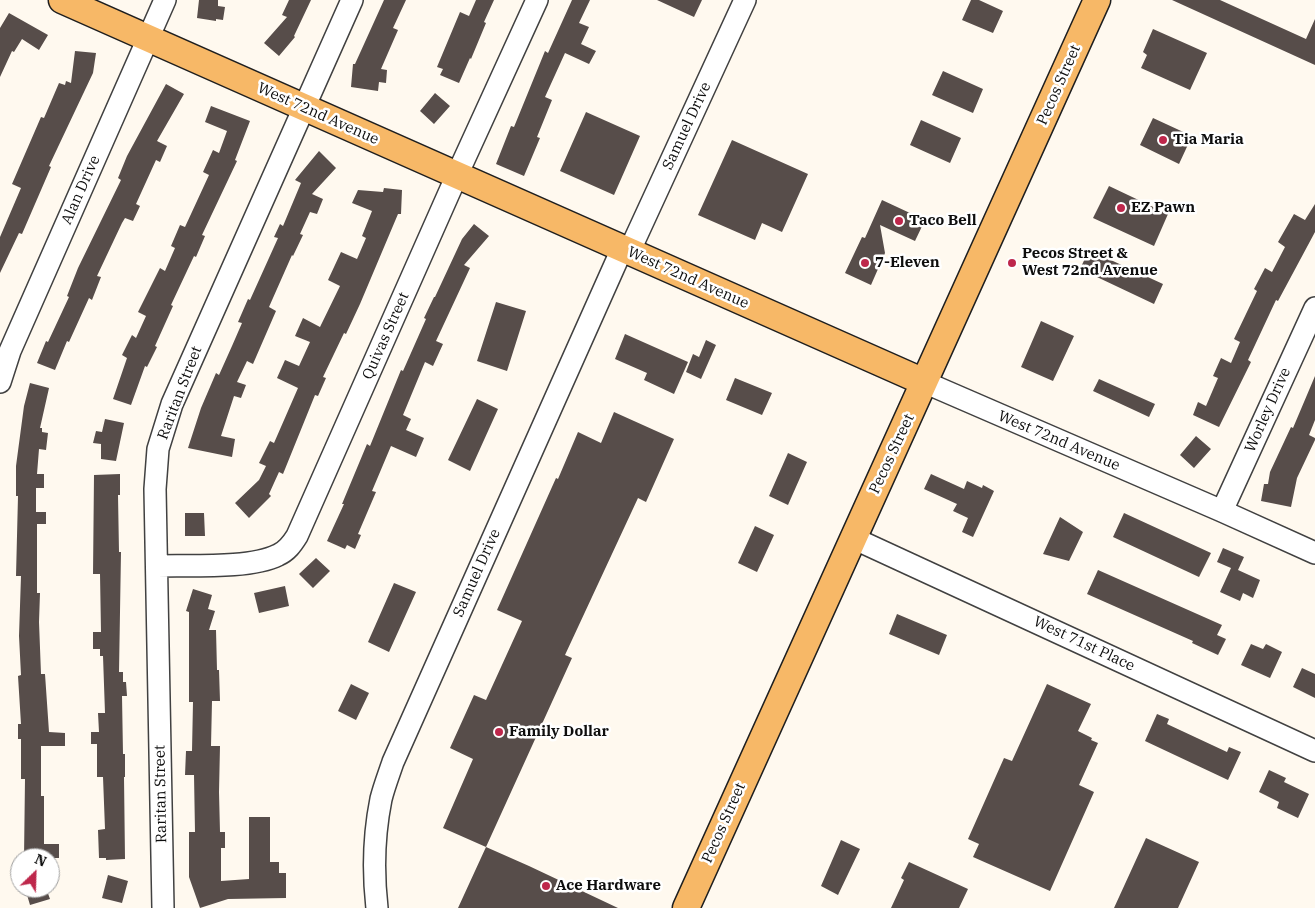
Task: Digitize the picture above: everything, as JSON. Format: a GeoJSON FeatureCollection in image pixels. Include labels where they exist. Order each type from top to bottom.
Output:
{"type":"FeatureCollection","features":[{"type":"Feature","properties":{"kind":"main road","name":"West 72nd Avenue"},"geometry":{"type":"LineString","coordinates":[[62,0],[924,382]]}},
{"type":"Feature","properties":{"kind":"main road","name":"Pecos Street"},"geometry":{"type":"LineString","coordinates":[[686,908],[1097,0]]}},
{"type":"Feature","properties":{"kind":"street","name":"Alan Drive"},"geometry":{"type":"LineString","coordinates":[[0,382],[10,351],[165,0]]}},
{"type":"Feature","properties":{"kind":"street","name":"Raritan Street"},"geometry":{"type":"LineString","coordinates":[[163,908],[157,566],[156,465],[158,449],[172,404],[352,0]]}},
{"type":"Feature","properties":{"kind":"street","name":"Quivas Street"},"geometry":{"type":"LineString","coordinates":[[157,566],[254,563],[279,555],[292,544],[537,0]]}},
{"type":"Feature","properties":{"kind":"street","name":"Samuel Drive"},"geometry":{"type":"LineString","coordinates":[[377,908],[375,856],[378,823],[381,798],[393,762],[626,251],[745,0]]}},
{"type":"Feature","properties":{"kind":"street","name":"Worley Drive"},"geometry":{"type":"LineString","coordinates":[[1222,511],[1315,308]]}},
{"type":"Feature","properties":{"kind":"street","name":"West 72nd Avenue"},"geometry":{"type":"LineString","coordinates":[[924,382],[1315,553]]}},
{"type":"Feature","properties":{"kind":"street","name":"West 71st Place"},"geometry":{"type":"LineString","coordinates":[[853,538],[1315,751]]}},
{"type":"Feature","properties":{"kind":"building"},"geometry":{"type":"Polygon","coordinates":[[[199,0],[218,0],[218,6],[225,7],[223,20],[216,19],[216,21],[197,18],[199,0]]]}},
{"type":"Feature","properties":{"kind":"building"},"geometry":{"type":"Polygon","coordinates":[[[289,0],[311,0],[295,37],[279,56],[264,43],[287,17],[282,15],[289,0]]]}},
{"type":"Feature","properties":{"kind":"building"},"geometry":{"type":"Polygon","coordinates":[[[384,0],[406,0],[393,28],[398,30],[381,69],[387,70],[386,83],[379,82],[378,91],[351,87],[353,64],[355,64],[384,0]]]}},
{"type":"Feature","properties":{"kind":"building"},"geometry":{"type":"Polygon","coordinates":[[[476,0],[494,0],[471,59],[459,83],[440,75],[443,69],[437,67],[460,12],[469,16],[476,0]]]}},
{"type":"Feature","properties":{"kind":"building"},"geometry":{"type":"Polygon","coordinates":[[[572,0],[590,0],[579,23],[589,27],[581,44],[596,51],[589,64],[565,53],[545,97],[552,100],[537,137],[540,138],[524,176],[496,164],[511,126],[514,127],[545,51],[548,53],[572,0]]]}},
{"type":"Feature","properties":{"kind":"building"},"geometry":{"type":"Polygon","coordinates":[[[657,0],[702,0],[694,17],[657,0]]]}},
{"type":"Feature","properties":{"kind":"building"},"geometry":{"type":"Polygon","coordinates":[[[971,0],[979,0],[1003,11],[993,33],[962,20],[971,0]]]}},
{"type":"Feature","properties":{"kind":"building"},"geometry":{"type":"Polygon","coordinates":[[[1172,0],[1220,0],[1306,39],[1315,19],[1315,65],[1172,0]]]}},
{"type":"Feature","properties":{"kind":"building"},"geometry":{"type":"Polygon","coordinates":[[[9,13],[48,35],[39,50],[22,39],[14,52],[12,51],[0,77],[0,28],[9,13]]]}},
{"type":"Feature","properties":{"kind":"building"},"geometry":{"type":"Polygon","coordinates":[[[1153,29],[1207,53],[1190,90],[1141,68],[1147,55],[1143,52],[1153,29]]]}},
{"type":"Feature","properties":{"kind":"building"},"geometry":{"type":"Polygon","coordinates":[[[75,51],[96,53],[93,73],[49,166],[51,167],[22,234],[19,233],[0,273],[0,237],[21,188],[12,184],[41,117],[44,118],[59,83],[65,85],[66,81],[71,83],[75,51]]]}},
{"type":"Feature","properties":{"kind":"building"},"geometry":{"type":"Polygon","coordinates":[[[943,71],[983,89],[973,113],[932,95],[943,71]]]}},
{"type":"Feature","properties":{"kind":"building"},"geometry":{"type":"Polygon","coordinates":[[[166,84],[184,94],[157,141],[167,146],[160,162],[156,160],[136,204],[140,206],[133,221],[125,218],[122,223],[97,276],[101,277],[92,300],[89,298],[69,342],[67,341],[55,370],[37,363],[69,297],[67,296],[78,268],[121,180],[118,178],[127,156],[166,84]]]}},
{"type":"Feature","properties":{"kind":"building"},"geometry":{"type":"Polygon","coordinates":[[[435,93],[450,106],[434,124],[420,111],[435,93]]]}},
{"type":"Feature","properties":{"kind":"building"},"geometry":{"type":"Polygon","coordinates":[[[211,106],[250,121],[235,160],[237,161],[202,235],[205,236],[196,257],[194,256],[171,305],[173,306],[155,346],[157,347],[147,367],[145,366],[131,405],[113,399],[127,358],[122,355],[132,335],[136,338],[146,316],[138,312],[160,268],[165,271],[175,248],[171,246],[180,225],[185,227],[209,175],[203,172],[213,150],[219,153],[227,131],[205,122],[211,106]]]}},
{"type":"Feature","properties":{"kind":"building"},"geometry":{"type":"Polygon","coordinates":[[[586,112],[640,136],[614,195],[560,171],[586,112]]]}},
{"type":"Feature","properties":{"kind":"building"},"geometry":{"type":"Polygon","coordinates":[[[1153,118],[1192,136],[1179,164],[1140,145],[1153,118]]]}},
{"type":"Feature","properties":{"kind":"building"},"geometry":{"type":"Polygon","coordinates":[[[921,120],[961,138],[950,163],[910,145],[921,120]]]}},
{"type":"Feature","properties":{"kind":"building"},"geometry":{"type":"Polygon","coordinates":[[[732,140],[808,174],[782,232],[762,223],[755,240],[698,215],[732,140]]]}},
{"type":"Feature","properties":{"kind":"building"},"geometry":{"type":"Polygon","coordinates":[[[319,151],[336,168],[312,194],[323,199],[317,214],[310,212],[300,234],[303,235],[269,307],[276,311],[253,364],[247,361],[237,382],[246,385],[241,398],[234,396],[221,436],[235,439],[232,457],[188,448],[201,408],[216,373],[219,375],[232,346],[242,323],[238,322],[278,238],[274,237],[280,224],[283,226],[301,183],[295,180],[319,151]]]}},
{"type":"Feature","properties":{"kind":"building"},"geometry":{"type":"Polygon","coordinates":[[[1109,186],[1168,214],[1154,246],[1093,218],[1109,186]]]}},
{"type":"Feature","properties":{"kind":"building"},"geometry":{"type":"Polygon","coordinates":[[[384,188],[402,190],[401,214],[398,214],[360,304],[323,377],[326,378],[318,396],[315,395],[283,474],[279,472],[269,494],[271,496],[249,518],[235,503],[259,480],[266,466],[259,463],[270,441],[274,443],[298,388],[277,378],[285,360],[299,366],[310,342],[295,336],[303,318],[320,327],[340,286],[328,280],[341,252],[357,259],[366,238],[362,236],[372,211],[352,203],[358,190],[383,192],[384,188]]]}},
{"type":"Feature","properties":{"kind":"building"},"geometry":{"type":"Polygon","coordinates":[[[882,200],[925,220],[915,241],[880,225],[885,253],[871,285],[845,273],[862,237],[865,238],[882,200]]]}},
{"type":"Feature","properties":{"kind":"building"},"geometry":{"type":"Polygon","coordinates":[[[1315,204],[1315,232],[1278,301],[1276,300],[1248,360],[1251,362],[1219,427],[1193,415],[1198,402],[1206,406],[1218,378],[1213,376],[1221,358],[1231,363],[1240,342],[1234,339],[1257,291],[1254,289],[1265,268],[1272,272],[1285,247],[1278,242],[1294,214],[1305,220],[1315,204]]]}},
{"type":"Feature","properties":{"kind":"building"},"geometry":{"type":"Polygon","coordinates":[[[474,224],[489,236],[464,265],[470,268],[436,341],[443,344],[433,366],[425,362],[403,415],[411,419],[406,430],[424,438],[416,457],[391,446],[372,491],[376,492],[358,534],[361,535],[355,549],[347,545],[345,549],[327,541],[344,504],[342,504],[367,444],[370,446],[401,370],[403,371],[426,319],[424,318],[462,239],[474,224]]]}},
{"type":"Feature","properties":{"kind":"building"},"geometry":{"type":"Polygon","coordinates":[[[1089,250],[1163,284],[1154,304],[1080,269],[1089,250]]]}},
{"type":"Feature","properties":{"kind":"building"},"geometry":{"type":"Polygon","coordinates":[[[496,302],[526,311],[507,371],[477,361],[496,302]]]}},
{"type":"Feature","properties":{"kind":"building"},"geometry":{"type":"Polygon","coordinates":[[[1041,321],[1074,336],[1053,381],[1021,367],[1041,321]]]}},
{"type":"Feature","properties":{"kind":"building"},"geometry":{"type":"Polygon","coordinates":[[[625,334],[688,362],[674,394],[644,380],[647,373],[615,359],[625,334]]]}},
{"type":"Feature","properties":{"kind":"building"},"geometry":{"type":"Polygon","coordinates":[[[706,340],[716,345],[701,379],[686,372],[693,354],[699,357],[706,340]]]}},
{"type":"Feature","properties":{"kind":"building"},"geometry":{"type":"Polygon","coordinates":[[[1315,376],[1315,420],[1309,435],[1315,438],[1315,440],[1297,478],[1291,507],[1261,501],[1264,484],[1268,484],[1270,472],[1291,427],[1293,428],[1315,376]]]}},
{"type":"Feature","properties":{"kind":"building"},"geometry":{"type":"Polygon","coordinates":[[[735,378],[772,393],[762,415],[726,400],[735,378]]]}},
{"type":"Feature","properties":{"kind":"building"},"geometry":{"type":"Polygon","coordinates":[[[1099,379],[1155,404],[1149,417],[1093,391],[1099,379]]]}},
{"type":"Feature","properties":{"kind":"building"},"geometry":{"type":"Polygon","coordinates":[[[30,383],[49,388],[40,428],[42,428],[42,432],[48,433],[46,450],[39,449],[37,474],[44,474],[44,488],[36,488],[36,512],[46,512],[46,524],[37,524],[37,593],[40,593],[41,674],[45,674],[49,732],[65,733],[65,746],[41,746],[41,796],[44,796],[44,844],[59,844],[59,848],[24,848],[25,779],[21,779],[21,739],[18,739],[18,724],[21,724],[18,676],[21,675],[19,636],[21,576],[16,576],[18,496],[16,496],[16,466],[24,406],[30,383]]]}},
{"type":"Feature","properties":{"kind":"building"},"geometry":{"type":"Polygon","coordinates":[[[477,399],[498,409],[470,471],[448,460],[477,399]]]}},
{"type":"Feature","properties":{"kind":"building"},"geometry":{"type":"Polygon","coordinates":[[[614,412],[674,439],[646,502],[638,498],[565,655],[572,658],[486,847],[443,828],[473,759],[450,748],[474,695],[486,700],[522,621],[497,610],[578,432],[601,443],[614,412]]]}},
{"type":"Feature","properties":{"kind":"building"},"geometry":{"type":"Polygon","coordinates":[[[105,419],[124,423],[116,461],[101,459],[101,444],[93,443],[96,431],[102,432],[105,419]]]}},
{"type":"Feature","properties":{"kind":"building"},"geometry":{"type":"Polygon","coordinates":[[[1196,436],[1211,449],[1194,468],[1180,455],[1196,436]]]}},
{"type":"Feature","properties":{"kind":"building"},"geometry":{"type":"Polygon","coordinates":[[[788,453],[807,462],[788,505],[769,496],[788,453]]]}},
{"type":"Feature","properties":{"kind":"building"},"geometry":{"type":"Polygon","coordinates":[[[120,474],[120,495],[118,495],[119,552],[121,552],[119,672],[123,672],[123,682],[126,682],[127,696],[122,696],[123,754],[125,754],[125,859],[106,860],[106,858],[99,858],[98,830],[105,829],[103,777],[97,777],[97,744],[91,744],[91,732],[99,732],[98,713],[105,713],[103,656],[100,656],[100,649],[93,649],[93,632],[101,632],[100,574],[93,574],[94,475],[120,474]]]}},
{"type":"Feature","properties":{"kind":"building"},"geometry":{"type":"Polygon","coordinates":[[[931,474],[964,489],[967,481],[982,488],[983,485],[994,491],[973,537],[962,532],[968,518],[953,511],[957,504],[924,489],[931,474]]]}},
{"type":"Feature","properties":{"kind":"building"},"geometry":{"type":"Polygon","coordinates":[[[185,513],[204,513],[205,536],[185,536],[185,513]]]}},
{"type":"Feature","properties":{"kind":"building"},"geometry":{"type":"Polygon","coordinates":[[[1124,513],[1211,553],[1199,577],[1113,537],[1124,513]]]}},
{"type":"Feature","properties":{"kind":"building"},"geometry":{"type":"Polygon","coordinates":[[[1060,517],[1083,532],[1069,561],[1043,554],[1060,517]]]}},
{"type":"Feature","properties":{"kind":"building"},"geometry":{"type":"Polygon","coordinates":[[[755,526],[774,535],[757,572],[738,563],[755,526]]]}},
{"type":"Feature","properties":{"kind":"building"},"geometry":{"type":"Polygon","coordinates":[[[1223,548],[1244,557],[1238,570],[1260,580],[1253,598],[1243,593],[1240,601],[1220,592],[1231,568],[1217,562],[1223,548]]]}},
{"type":"Feature","properties":{"kind":"building"},"geometry":{"type":"Polygon","coordinates":[[[316,558],[330,571],[313,588],[299,574],[316,558]]]}},
{"type":"Feature","properties":{"kind":"building"},"geometry":{"type":"Polygon","coordinates":[[[1098,570],[1222,625],[1217,635],[1226,639],[1218,655],[1192,643],[1193,641],[1087,594],[1098,570]]]}},
{"type":"Feature","properties":{"kind":"building"},"geometry":{"type":"Polygon","coordinates":[[[394,583],[416,592],[389,652],[368,642],[394,583]]]}},
{"type":"Feature","properties":{"kind":"building"},"geometry":{"type":"Polygon","coordinates":[[[285,586],[289,606],[259,613],[254,593],[285,586]]]}},
{"type":"Feature","properties":{"kind":"building"},"geometry":{"type":"Polygon","coordinates":[[[193,589],[212,595],[208,609],[215,611],[209,630],[216,630],[220,701],[212,701],[211,746],[220,746],[220,832],[225,832],[225,848],[221,848],[221,881],[249,879],[249,817],[270,817],[270,862],[279,862],[279,873],[286,873],[286,898],[228,899],[200,908],[189,877],[189,832],[195,832],[194,775],[185,775],[186,751],[192,751],[193,702],[189,702],[189,612],[186,611],[193,589]]]}},
{"type":"Feature","properties":{"kind":"building"},"geometry":{"type":"Polygon","coordinates":[[[897,614],[947,635],[939,655],[889,634],[897,614]]]}},
{"type":"Feature","properties":{"kind":"building"},"geometry":{"type":"Polygon","coordinates":[[[1251,644],[1263,649],[1266,644],[1282,652],[1270,678],[1241,665],[1251,644]]]}},
{"type":"Feature","properties":{"kind":"building"},"geometry":{"type":"Polygon","coordinates":[[[1302,668],[1315,674],[1315,698],[1293,687],[1302,668]]]}},
{"type":"Feature","properties":{"kind":"building"},"geometry":{"type":"Polygon","coordinates":[[[351,684],[369,693],[356,720],[338,711],[351,684]]]}},
{"type":"Feature","properties":{"kind":"building"},"geometry":{"type":"Polygon","coordinates":[[[1047,684],[1091,704],[1078,731],[1098,743],[1079,785],[1094,792],[1050,891],[973,857],[979,844],[968,839],[1004,758],[1012,761],[1047,684]]]}},
{"type":"Feature","properties":{"kind":"building"},"geometry":{"type":"Polygon","coordinates":[[[1157,714],[1169,719],[1167,724],[1227,752],[1229,747],[1241,752],[1228,780],[1145,741],[1157,714]]]}},
{"type":"Feature","properties":{"kind":"building"},"geometry":{"type":"Polygon","coordinates":[[[1269,770],[1286,778],[1284,782],[1309,794],[1298,818],[1277,808],[1279,802],[1259,792],[1269,770]]]}},
{"type":"Feature","properties":{"kind":"building"},"geometry":{"type":"Polygon","coordinates":[[[1146,838],[1199,862],[1178,908],[1114,908],[1146,838]]]}},
{"type":"Feature","properties":{"kind":"building"},"geometry":{"type":"Polygon","coordinates":[[[841,840],[860,849],[838,895],[821,886],[841,840]]]}},
{"type":"Feature","properties":{"kind":"building"},"geometry":{"type":"Polygon","coordinates":[[[486,847],[529,866],[618,908],[458,908],[486,847]]]}},
{"type":"Feature","properties":{"kind":"building"},"geometry":{"type":"Polygon","coordinates":[[[909,862],[968,889],[959,908],[891,908],[904,880],[901,878],[909,862]]]}},
{"type":"Feature","properties":{"kind":"building"},"geometry":{"type":"Polygon","coordinates":[[[108,875],[128,881],[122,903],[102,898],[108,875]]]}},
{"type":"Feature","properties":{"kind":"building"},"geometry":{"type":"Polygon","coordinates":[[[28,898],[50,899],[30,905],[28,898]]]}},
{"type":"Feature","properties":{"kind":"place","name":"Tia Maria"},"geometry":{"type":"Point","coordinates":[1163,140]}},
{"type":"Feature","properties":{"kind":"place","name":"EZ Pawn"},"geometry":{"type":"Point","coordinates":[1121,208]}},
{"type":"Feature","properties":{"kind":"place","name":"Taco Bell"},"geometry":{"type":"Point","coordinates":[899,221]}},
{"type":"Feature","properties":{"kind":"place","name":"7-Eleven"},"geometry":{"type":"Point","coordinates":[865,263]}},
{"type":"Feature","properties":{"kind":"place","name":"Pecos Street & West 72nd Avenue"},"geometry":{"type":"Point","coordinates":[1012,263]}},
{"type":"Feature","properties":{"kind":"place","name":"Family Dollar"},"geometry":{"type":"Point","coordinates":[499,732]}},
{"type":"Feature","properties":{"kind":"place","name":"Ace Hardware"},"geometry":{"type":"Point","coordinates":[546,886]}}]}
